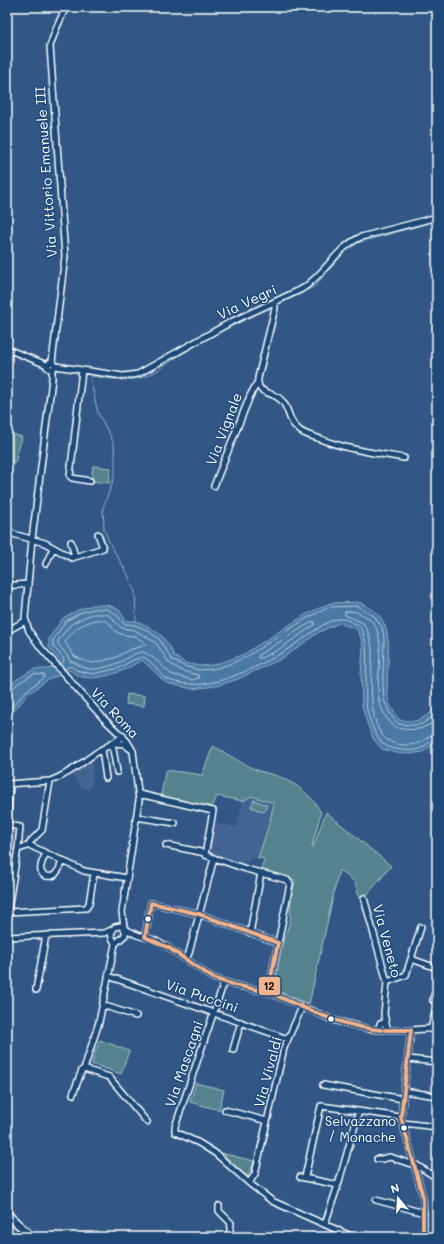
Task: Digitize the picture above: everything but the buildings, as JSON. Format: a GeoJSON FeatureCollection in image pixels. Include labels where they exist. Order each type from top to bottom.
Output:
{"type":"FeatureCollection","features":[{"type":"Feature","properties":{"kind":"main road"},"geometry":{"type":"LineString","coordinates":[[7,1214],[32,1237]]}},
{"type":"Feature","properties":{"kind":"street","name":"Via Vittorio Emanuele III"},"geometry":{"type":"LineString","coordinates":[[26,623],[24,614],[27,584],[65,256],[50,46],[66,7]]}},
{"type":"Feature","properties":{"kind":"street","name":"Via Vegri"},"geometry":{"type":"LineString","coordinates":[[7,349],[52,366],[123,376],[138,374],[231,322],[297,292],[312,283],[340,251],[352,241],[361,237],[437,217]]}},
{"type":"Feature","properties":{"kind":"street","name":"Via Vignale"},"geometry":{"type":"LineString","coordinates":[[214,486],[250,396],[257,383],[275,308],[274,302]]}},
{"type":"Feature","properties":{"kind":"street"},"geometry":{"type":"LineString","coordinates":[[82,370],[70,476],[72,478],[90,481]]}},
{"type":"Feature","properties":{"kind":"street","name":"Via Vignale"},"geometry":{"type":"LineString","coordinates":[[257,383],[264,392],[282,401],[291,421],[301,432],[352,450],[404,458]]}},
{"type":"Feature","properties":{"kind":"street"},"geometry":{"type":"LineString","coordinates":[[7,529],[13,534],[32,539],[69,557],[75,557],[103,548],[98,534]]}},
{"type":"Feature","properties":{"kind":"street"},"geometry":{"type":"LineString","coordinates":[[71,542],[75,557]]}},
{"type":"Feature","properties":{"kind":"street"},"geometry":{"type":"LineString","coordinates":[[46,564],[53,548]]}},
{"type":"Feature","properties":{"kind":"street"},"geometry":{"type":"LineString","coordinates":[[7,586],[27,584]]}},
{"type":"Feature","properties":{"kind":"street"},"geometry":{"type":"LineString","coordinates":[[7,630],[26,623]]}},
{"type":"Feature","properties":{"kind":"street","name":"Via Roma"},"geometry":{"type":"LineString","coordinates":[[26,623],[32,637],[41,648],[104,719],[123,736],[133,751],[139,794],[122,912],[124,928]]}},
{"type":"Feature","properties":{"kind":"street"},"geometry":{"type":"LineString","coordinates":[[94,873],[89,904],[86,908],[7,914],[20,827],[7,825],[8,784],[50,781],[72,771],[123,736]]}},
{"type":"Feature","properties":{"kind":"street"},"geometry":{"type":"LineString","coordinates":[[113,743],[127,741]]}},
{"type":"Feature","properties":{"kind":"street"},"geometry":{"type":"LineString","coordinates":[[113,743],[116,772]]}},
{"type":"Feature","properties":{"kind":"street"},"geometry":{"type":"LineString","coordinates":[[120,743],[124,744],[133,751]]}},
{"type":"Feature","properties":{"kind":"street"},"geometry":{"type":"LineString","coordinates":[[102,749],[106,778]]}},
{"type":"Feature","properties":{"kind":"street"},"geometry":{"type":"LineString","coordinates":[[29,845],[42,830],[50,781]]}},
{"type":"Feature","properties":{"kind":"street"},"geometry":{"type":"LineString","coordinates":[[139,794],[213,811],[205,853]]}},
{"type":"Feature","properties":{"kind":"street"},"geometry":{"type":"LineString","coordinates":[[136,817],[175,823]]}},
{"type":"Feature","properties":{"kind":"street"},"geometry":{"type":"LineString","coordinates":[[18,848],[29,845],[84,871],[127,878]]}},
{"type":"Feature","properties":{"kind":"street"},"geometry":{"type":"LineString","coordinates":[[166,845],[205,853],[205,855],[286,880],[290,884],[268,992]]}},
{"type":"Feature","properties":{"kind":"street"},"geometry":{"type":"LineString","coordinates":[[46,853],[40,866],[44,875],[55,875],[58,872],[62,860]]}},
{"type":"Feature","properties":{"kind":"street"},"geometry":{"type":"LineString","coordinates":[[186,959],[189,953],[214,858]]}},
{"type":"Feature","properties":{"kind":"street"},"geometry":{"type":"LineString","coordinates":[[250,933],[261,873]]}},
{"type":"Feature","properties":{"kind":"street","name":"Via Veneto"},"geometry":{"type":"LineString","coordinates":[[364,898],[387,982],[383,1026]]}},
{"type":"Feature","properties":{"kind":"street"},"geometry":{"type":"LineString","coordinates":[[145,937],[151,903],[199,914],[278,943]]}},
{"type":"Feature","properties":{"kind":"street","name":"Via Roma"},"geometry":{"type":"LineString","coordinates":[[114,929],[122,912]]}},
{"type":"Feature","properties":{"kind":"street"},"geometry":{"type":"LineString","coordinates":[[7,937],[106,933],[118,926],[164,945],[208,975],[224,982],[268,992],[333,1020],[364,1027],[383,1026],[398,1030],[437,1028]]}},
{"type":"Feature","properties":{"kind":"street"},"geometry":{"type":"LineString","coordinates":[[387,982],[406,975],[421,927]]}},
{"type":"Feature","properties":{"kind":"street"},"geometry":{"type":"LineString","coordinates":[[124,928],[126,932],[124,937]]}},
{"type":"Feature","properties":{"kind":"street"},"geometry":{"type":"LineString","coordinates":[[73,1094],[84,1069],[99,1022],[114,940],[111,933],[114,929]]}},
{"type":"Feature","properties":{"kind":"street"},"geometry":{"type":"LineString","coordinates":[[106,933],[114,940]]}},
{"type":"Feature","properties":{"kind":"street"},"geometry":{"type":"LineString","coordinates":[[36,990],[46,935]]}},
{"type":"Feature","properties":{"kind":"street"},"geometry":{"type":"LineString","coordinates":[[114,940],[137,935]]}},
{"type":"Feature","properties":{"kind":"street"},"geometry":{"type":"LineString","coordinates":[[414,960],[437,968]]}},
{"type":"Feature","properties":{"kind":"street","name":"Via Puccini"},"geometry":{"type":"LineString","coordinates":[[108,976],[288,1039]]}},
{"type":"Feature","properties":{"kind":"street","name":"Via Mascagni"},"geometry":{"type":"LineString","coordinates":[[224,982],[175,1130],[177,1133],[199,1143],[215,1153],[249,1184]]}},
{"type":"Feature","properties":{"kind":"street"},"geometry":{"type":"LineString","coordinates":[[437,985],[433,1000],[437,1001]]}},
{"type":"Feature","properties":{"kind":"street"},"geometry":{"type":"LineString","coordinates":[[431,1029],[437,1004]]}},
{"type":"Feature","properties":{"kind":"street"},"geometry":{"type":"LineString","coordinates":[[102,1005],[136,1016]]}},
{"type":"Feature","properties":{"kind":"street","name":"Via Vivaldi"},"geometry":{"type":"LineString","coordinates":[[249,1184],[255,1174],[284,1048],[302,1007]]}},
{"type":"Feature","properties":{"kind":"street"},"geometry":{"type":"LineString","coordinates":[[233,1050],[241,1022]]}},
{"type":"Feature","properties":{"kind":"street"},"geometry":{"type":"LineString","coordinates":[[410,1030],[401,1117],[423,1197],[423,1237]]}},
{"type":"Feature","properties":{"kind":"street"},"geometry":{"type":"LineString","coordinates":[[408,1058],[437,1062]]}},
{"type":"Feature","properties":{"kind":"street"},"geometry":{"type":"LineString","coordinates":[[84,1069],[108,1077],[147,1122]]}},
{"type":"Feature","properties":{"kind":"street"},"geometry":{"type":"LineString","coordinates":[[323,1085],[403,1099]]}},
{"type":"Feature","properties":{"kind":"street"},"geometry":{"type":"LineString","coordinates":[[404,1091],[437,1096]]}},
{"type":"Feature","properties":{"kind":"street"},"geometry":{"type":"LineString","coordinates":[[338,1184],[302,1177],[321,1106],[401,1117]]}},
{"type":"Feature","properties":{"kind":"street","name":"Via Vivaldi"},"geometry":{"type":"LineString","coordinates":[[225,1110],[267,1121]]}},
{"type":"Feature","properties":{"kind":"street"},"geometry":{"type":"LineString","coordinates":[[325,1224],[359,1111]]}},
{"type":"Feature","properties":{"kind":"street"},"geometry":{"type":"LineString","coordinates":[[403,1123],[437,1127]]}},
{"type":"Feature","properties":{"kind":"street"},"geometry":{"type":"LineString","coordinates":[[377,1159],[390,1157],[412,1164],[414,1163],[437,1178]]}},
{"type":"Feature","properties":{"kind":"street"},"geometry":{"type":"LineString","coordinates":[[418,1177],[427,1172]]}},
{"type":"Feature","properties":{"kind":"street"},"geometry":{"type":"LineString","coordinates":[[249,1184],[281,1206],[353,1237]]}},
{"type":"Feature","properties":{"kind":"street"},"geometry":{"type":"LineString","coordinates":[[376,1200],[424,1213]]}},
{"type":"Feature","properties":{"kind":"street"},"geometry":{"type":"LineString","coordinates":[[219,1206],[219,1211],[231,1223],[229,1237]]}},
{"type":"Feature","properties":{"kind":"shaded area"},"geometry":{"type":"Polygon","coordinates":[[[92,756],[93,780],[89,790],[82,788],[70,772],[92,756]]]}},
{"type":"Feature","properties":{"kind":"shaded area"},"geometry":{"type":"Polygon","coordinates":[[[251,796],[274,803],[258,858],[249,859],[248,863],[243,863],[210,853],[208,850],[214,823],[237,827],[243,801],[251,796]]]}},
{"type":"Feature","properties":{"kind":"shaded area"},"geometry":{"type":"Polygon","coordinates":[[[18,831],[7,888],[7,832],[18,831]]]}},
{"type":"Feature","properties":{"kind":"green space"},"geometry":{"type":"Polygon","coordinates":[[[7,432],[22,437],[15,463],[7,460],[7,432]]]}},
{"type":"Feature","properties":{"kind":"green space"},"geometry":{"type":"Polygon","coordinates":[[[93,466],[111,468],[109,483],[91,481],[93,466]]]}},
{"type":"Feature","properties":{"kind":"green space"},"geometry":{"type":"Polygon","coordinates":[[[127,694],[145,696],[144,706],[126,704],[127,694]]]}},
{"type":"Feature","properties":{"kind":"green space"},"geometry":{"type":"Polygon","coordinates":[[[213,746],[253,769],[271,774],[294,784],[307,794],[321,813],[312,845],[313,847],[326,812],[391,866],[367,895],[359,897],[355,882],[339,870],[309,1004],[275,990],[274,988],[282,945],[290,921],[291,901],[295,880],[261,871],[264,859],[258,858],[274,803],[251,796],[243,801],[217,796],[212,808],[161,796],[165,772],[167,770],[202,775],[213,746]]]}},
{"type":"Feature","properties":{"kind":"green space"},"geometry":{"type":"Polygon","coordinates":[[[254,800],[267,805],[264,812],[251,807],[254,800]]]}},
{"type":"Feature","properties":{"kind":"green space"},"geometry":{"type":"Polygon","coordinates":[[[100,1040],[129,1051],[121,1074],[92,1064],[95,1051],[100,1040]]]}},
{"type":"Feature","properties":{"kind":"green space"},"geometry":{"type":"Polygon","coordinates":[[[196,1083],[224,1090],[219,1110],[190,1102],[196,1083]]]}},
{"type":"Feature","properties":{"kind":"green space"},"geometry":{"type":"Polygon","coordinates":[[[221,1153],[254,1161],[249,1175],[244,1175],[221,1153]]]}},
{"type":"Feature","properties":{"kind":"water"},"geometry":{"type":"Polygon","coordinates":[[[358,602],[377,613],[387,631],[388,698],[391,707],[399,720],[416,721],[437,710],[437,742],[423,752],[409,754],[396,753],[382,749],[374,740],[362,706],[361,674],[363,648],[361,638],[357,629],[339,623],[319,632],[283,658],[238,679],[216,686],[192,689],[166,683],[142,660],[122,671],[94,678],[87,678],[75,674],[70,670],[46,681],[28,694],[7,721],[7,689],[16,680],[34,669],[49,669],[60,661],[49,647],[49,638],[63,618],[78,610],[93,605],[108,605],[119,610],[126,621],[136,621],[149,627],[162,636],[170,647],[174,656],[185,663],[199,666],[212,665],[244,654],[305,615],[330,603],[358,602]]]}},
{"type":"Feature","properties":{"kind":"waterway"},"geometry":{"type":"LineString","coordinates":[[353,244],[437,221]]}},
{"type":"Feature","properties":{"kind":"waterway"},"geometry":{"type":"LineString","coordinates":[[280,304],[315,286],[349,247]]}},
{"type":"Feature","properties":{"kind":"waterway"},"geometry":{"type":"LineString","coordinates":[[136,622],[135,592],[127,573],[110,544],[104,529],[103,507],[115,473],[115,455],[114,445],[110,435],[98,413],[91,376],[121,380],[145,376],[156,371],[193,347],[215,335],[271,308]]}},
{"type":"Feature","properties":{"kind":"transit line","name":"12"},"geometry":{"type":"LineString","coordinates":[[151,903],[199,914],[278,943],[268,992],[234,985],[213,978],[169,948],[145,937],[151,903]]}},
{"type":"Feature","properties":{"kind":"transit line","name":"12"},"geometry":{"type":"LineString","coordinates":[[268,992],[337,1021],[381,1030]]}},
{"type":"Feature","properties":{"kind":"transit line","name":"12"},"geometry":{"type":"LineString","coordinates":[[385,1030],[411,1030],[401,1117],[423,1197],[423,1237]]}},
{"type":"Feature","properties":{"kind":"place","name":"Selvazzano / Monache"},"geometry":{"type":"Point","coordinates":[404,1128]}}]}
